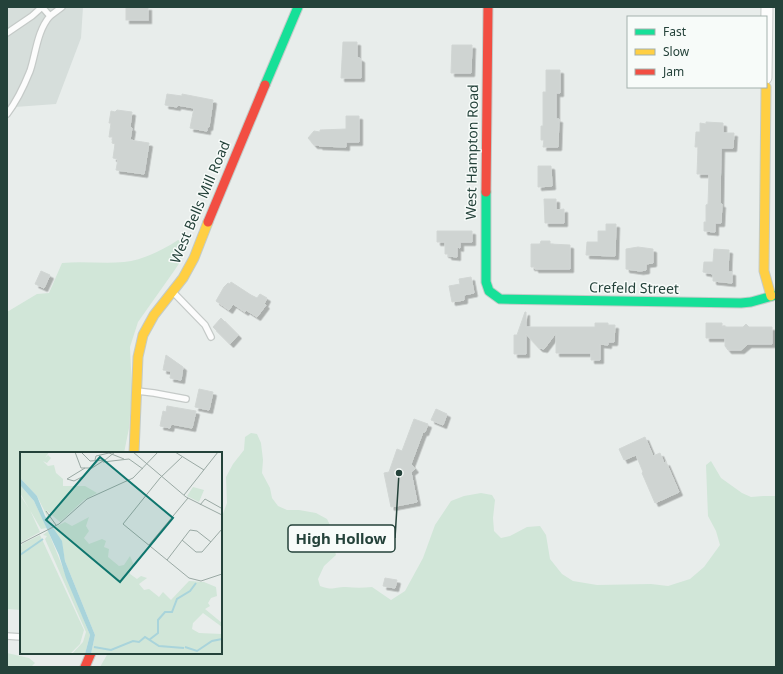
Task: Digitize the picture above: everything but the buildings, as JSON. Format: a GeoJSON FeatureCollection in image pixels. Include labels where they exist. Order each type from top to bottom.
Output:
{"type":"FeatureCollection","features":[{"type":"Feature","properties":{"kind":"street","name":"West Bells Mill Road"},"geometry":{"type":"LineString","coordinates":[[134,452],[138,357],[143,335],[154,315],[183,278],[199,247],[225,180],[298,7]]}},
{"type":"Feature","properties":{"kind":"street","name":"West Hampton Road"},"geometry":{"type":"LineString","coordinates":[[488,7],[485,244],[486,282],[492,295]]}},
{"type":"Feature","properties":{"kind":"street"},"geometry":{"type":"LineString","coordinates":[[766,88],[764,271],[774,295]]}},
{"type":"Feature","properties":{"kind":"street","name":"Crefeld Street"},"geometry":{"type":"LineString","coordinates":[[492,295],[505,300],[741,303],[751,302],[774,295]]}},
{"type":"Feature","properties":{"kind":"street"},"geometry":{"type":"LineString","coordinates":[[85,667],[89,654]]}},
{"type":"Feature","properties":{"kind":"lane"},"geometry":{"type":"LineString","coordinates":[[7,33],[32,16],[42,7],[50,16]]}},
{"type":"Feature","properties":{"kind":"lane"},"geometry":{"type":"LineString","coordinates":[[7,114],[22,88],[29,72],[39,34],[50,16],[62,7]]}},
{"type":"Feature","properties":{"kind":"lane"},"geometry":{"type":"LineString","coordinates":[[173,292],[205,325],[211,337]]}},
{"type":"Feature","properties":{"kind":"lane"},"geometry":{"type":"LineString","coordinates":[[137,391],[186,399]]}},
{"type":"Feature","properties":{"kind":"lane"},"geometry":{"type":"LineString","coordinates":[[7,636],[20,637]]}},
{"type":"Feature","properties":{"kind":"shaded area"},"geometry":{"type":"Polygon","coordinates":[[[7,7],[83,7],[81,38],[56,104],[15,107],[7,116],[7,7]]]}},
{"type":"Feature","properties":{"kind":"green space"},"geometry":{"type":"Polygon","coordinates":[[[178,240],[186,244],[180,262],[138,322],[130,347],[132,390],[129,428],[124,452],[20,452],[20,610],[7,609],[7,312],[37,294],[49,293],[62,263],[116,263],[131,261],[152,254],[178,240]]]}},
{"type":"Feature","properties":{"kind":"green space"},"geometry":{"type":"Polygon","coordinates":[[[251,433],[257,434],[261,443],[263,460],[262,473],[270,488],[272,498],[278,506],[287,510],[299,510],[316,513],[327,519],[330,525],[330,535],[336,555],[324,566],[318,579],[320,586],[331,589],[346,587],[372,587],[391,600],[405,591],[423,558],[435,525],[451,501],[464,496],[481,493],[492,495],[495,500],[493,518],[494,531],[501,538],[510,536],[527,527],[540,526],[546,535],[550,559],[562,574],[573,581],[597,585],[651,584],[668,586],[690,579],[704,567],[720,545],[716,531],[708,516],[706,465],[711,461],[721,478],[742,493],[751,497],[776,496],[776,667],[100,667],[107,654],[222,654],[222,516],[227,503],[226,477],[233,464],[244,450],[245,437],[251,433]]]}},
{"type":"Feature","properties":{"kind":"green space"},"geometry":{"type":"Polygon","coordinates":[[[7,653],[29,658],[35,663],[31,667],[7,667],[7,653]]]}},
{"type":"Feature","properties":{"kind":"traffic: fast"},"geometry":{"type":"LineString","coordinates":[[265,85],[298,7]]}},
{"type":"Feature","properties":{"kind":"traffic: fast"},"geometry":{"type":"LineString","coordinates":[[486,192],[486,282],[489,291],[500,299],[741,303],[751,302],[776,295]]}},
{"type":"Feature","properties":{"kind":"traffic: slow"},"geometry":{"type":"LineString","coordinates":[[766,88],[764,271],[771,296]]}},
{"type":"Feature","properties":{"kind":"traffic: slow"},"geometry":{"type":"LineString","coordinates":[[134,452],[138,357],[143,335],[154,315],[183,278],[194,258],[208,222]]}},
{"type":"Feature","properties":{"kind":"traffic: jam"},"geometry":{"type":"LineString","coordinates":[[486,192],[488,7]]}},
{"type":"Feature","properties":{"kind":"traffic: jam"},"geometry":{"type":"LineString","coordinates":[[208,222],[265,85]]}},
{"type":"Feature","properties":{"kind":"traffic: jam"},"geometry":{"type":"LineString","coordinates":[[85,667],[91,654]]}},
{"type":"Feature","properties":{"kind":"place","name":"High Hollow"},"geometry":{"type":"Point","coordinates":[399,473]}}]}
